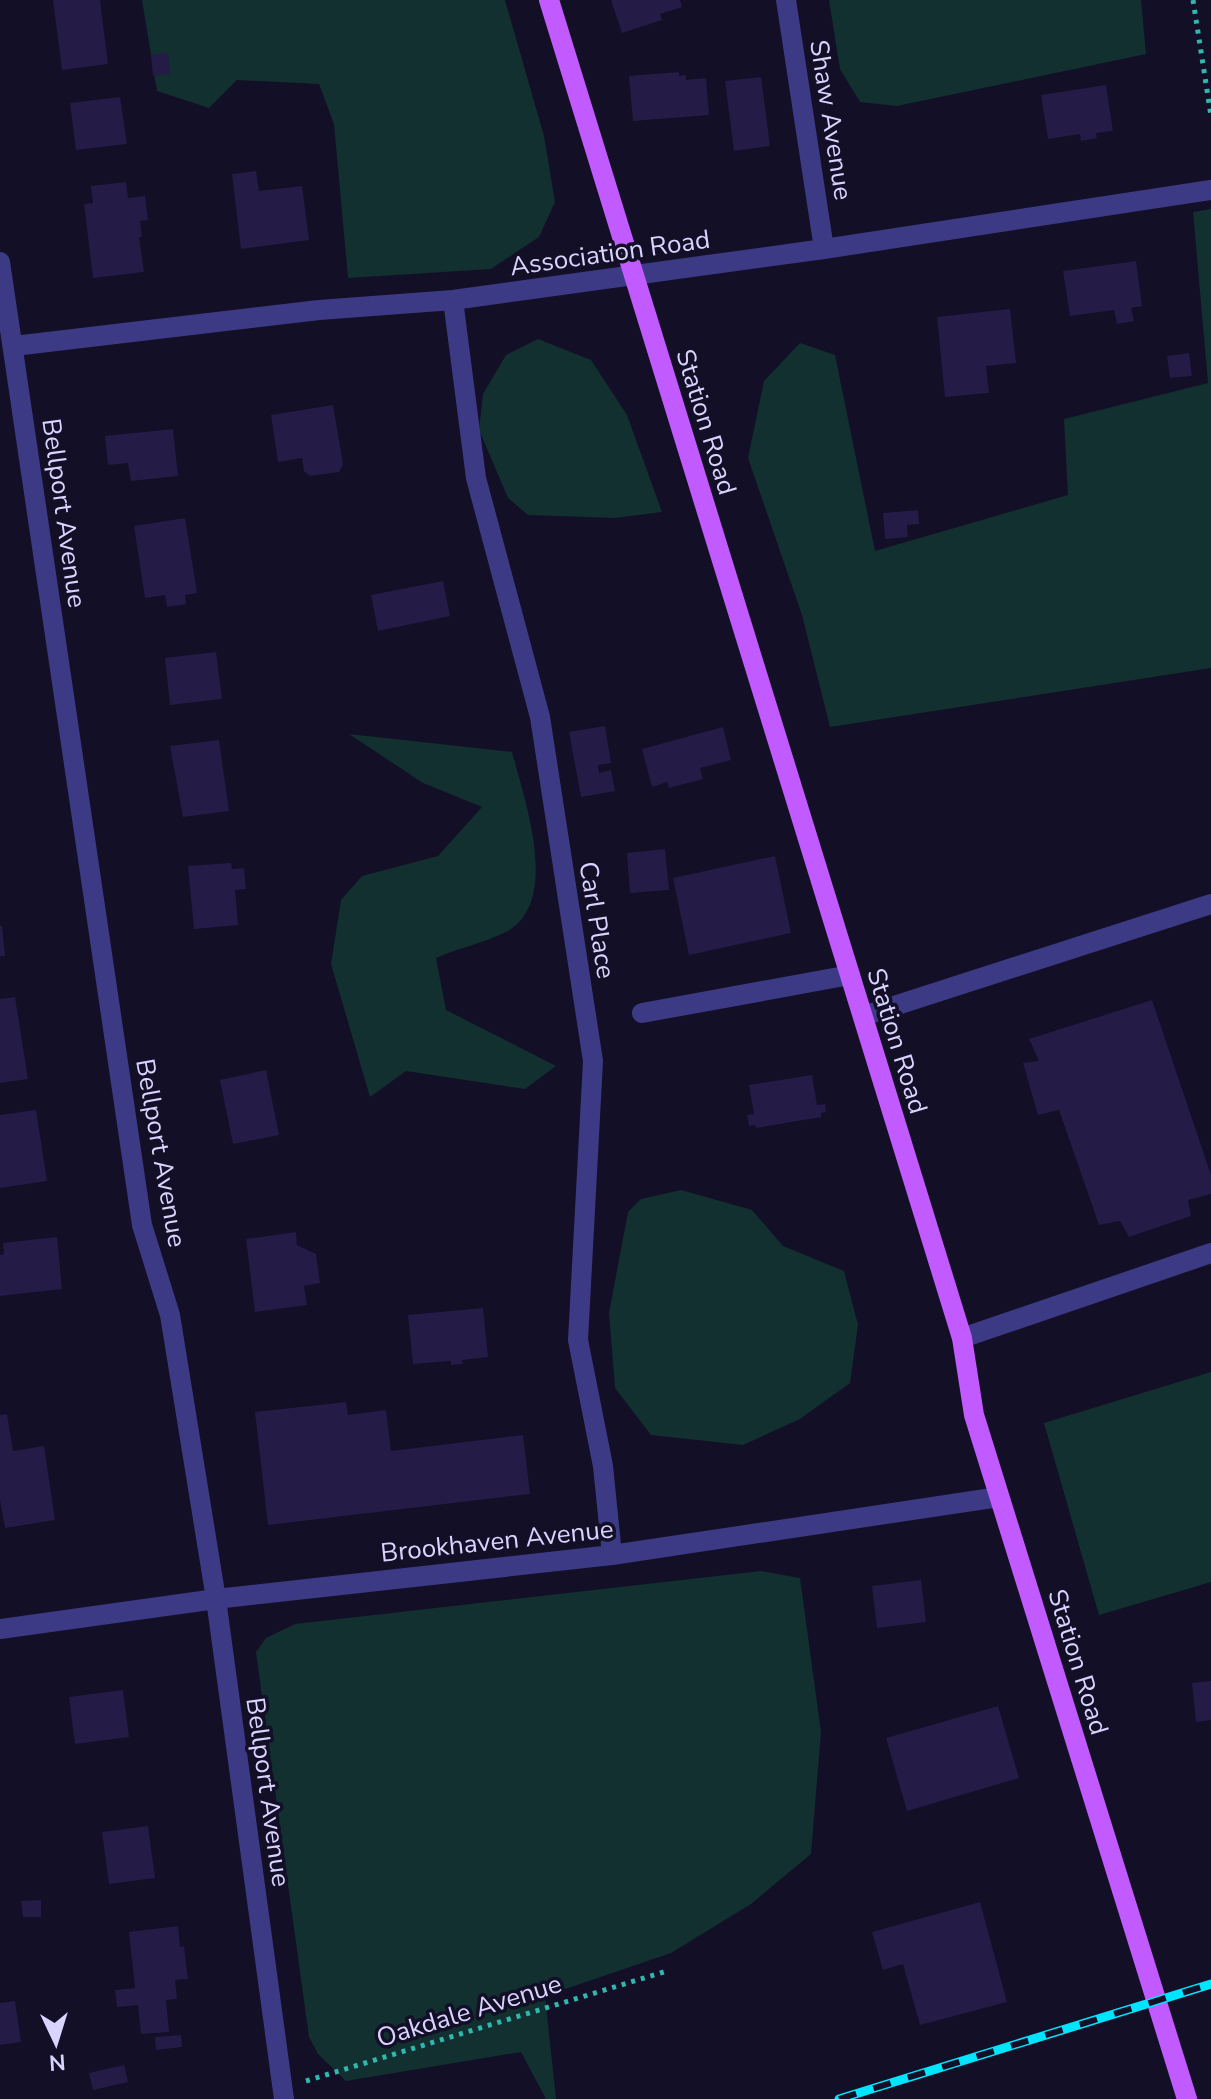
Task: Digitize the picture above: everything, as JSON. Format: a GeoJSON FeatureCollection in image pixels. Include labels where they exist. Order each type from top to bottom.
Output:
{"type":"FeatureCollection","features":[{"type":"Feature","properties":{"kind":"main road","name":"Station Road"},"geometry":{"type":"LineString","coordinates":[[549,0],[962,1338],[974,1415],[1187,2099]]}},
{"type":"Feature","properties":{"kind":"street","name":"Shaw Avenue"},"geometry":{"type":"LineString","coordinates":[[786,0],[824,249]]}},
{"type":"Feature","properties":{"kind":"street","name":"Association Road"},"geometry":{"type":"LineString","coordinates":[[14,346],[319,310],[453,300],[824,249],[1211,190]]}},
{"type":"Feature","properties":{"kind":"street","name":"Bellport Avenue"},"geometry":{"type":"LineString","coordinates":[[0,262],[142,1225],[170,1315],[216,1599],[283,2094]]}},
{"type":"Feature","properties":{"kind":"street","name":"Carl Place"},"geometry":{"type":"LineString","coordinates":[[453,300],[476,478],[540,717],[593,1061],[578,1340],[603,1466],[612,1555]]}},
{"type":"Feature","properties":{"kind":"street"},"geometry":{"type":"LineString","coordinates":[[863,1016],[1211,904]]}},
{"type":"Feature","properties":{"kind":"street"},"geometry":{"type":"LineString","coordinates":[[642,1013],[850,975]]}},
{"type":"Feature","properties":{"kind":"street"},"geometry":{"type":"LineString","coordinates":[[962,1338],[1211,1253]]}},
{"type":"Feature","properties":{"kind":"street","name":"Brookhaven Avenue"},"geometry":{"type":"LineString","coordinates":[[0,1629],[216,1599],[612,1555],[999,1497]]}},
{"type":"Feature","properties":{"kind":"path"},"geometry":{"type":"LineString","coordinates":[[1193,0],[1211,116]]}},
{"type":"Feature","properties":{"kind":"path","name":"Oakdale Avenue"},"geometry":{"type":"LineString","coordinates":[[283,2094],[667,1971]]}},
{"type":"Feature","properties":{"kind":"green space"},"geometry":{"type":"Polygon","coordinates":[[[142,0],[505,0],[544,136],[555,202],[539,237],[491,269],[348,278],[334,124],[319,84],[237,80],[209,108],[157,91],[142,0]]]}},
{"type":"Feature","properties":{"kind":"green space"},"geometry":{"type":"Polygon","coordinates":[[[829,0],[1141,0],[1146,54],[897,106],[860,102],[840,69],[829,0]]]}},
{"type":"Feature","properties":{"kind":"green space"},"geometry":{"type":"Polygon","coordinates":[[[1211,209],[1211,668],[830,727],[802,615],[748,458],[764,381],[800,343],[835,355],[875,551],[1068,495],[1064,419],[1208,383],[1193,212],[1211,209]]]}},
{"type":"Feature","properties":{"kind":"green space"},"geometry":{"type":"Polygon","coordinates":[[[538,339],[591,360],[627,415],[662,512],[615,518],[528,515],[508,498],[479,430],[483,394],[506,355],[538,339]]]}},
{"type":"Feature","properties":{"kind":"green space"},"geometry":{"type":"Polygon","coordinates":[[[349,734],[512,752],[534,848],[536,874],[532,898],[523,918],[506,932],[436,958],[446,1010],[556,1066],[525,1089],[406,1071],[370,1097],[331,964],[341,900],[362,876],[438,856],[482,807],[423,783],[349,734]]]}},
{"type":"Feature","properties":{"kind":"green space"},"geometry":{"type":"Polygon","coordinates":[[[681,1190],[752,1210],[783,1246],[844,1271],[858,1325],[850,1383],[800,1419],[743,1445],[651,1435],[615,1388],[609,1313],[628,1212],[641,1199],[681,1190]]]}},
{"type":"Feature","properties":{"kind":"green space"},"geometry":{"type":"Polygon","coordinates":[[[1211,1372],[1211,1582],[1099,1615],[1044,1423],[1211,1372]]]}},
{"type":"Feature","properties":{"kind":"green space"},"geometry":{"type":"Polygon","coordinates":[[[761,1571],[800,1578],[821,1732],[811,1854],[751,1904],[671,1953],[545,1996],[556,2099],[546,2099],[521,2052],[346,2081],[318,2054],[309,2037],[256,1652],[266,1638],[295,1624],[761,1571]]]}},
{"type":"Feature","properties":{"kind":"building"},"geometry":{"type":"Polygon","coordinates":[[[53,0],[100,0],[108,64],[62,70],[53,0]]]}},
{"type":"Feature","properties":{"kind":"building"},"geometry":{"type":"Polygon","coordinates":[[[611,0],[680,0],[682,7],[660,14],[662,20],[622,33],[611,0]]]}},
{"type":"Feature","properties":{"kind":"building"},"geometry":{"type":"Polygon","coordinates":[[[168,53],[170,74],[153,76],[151,55],[168,53]]]}},
{"type":"Feature","properties":{"kind":"building"},"geometry":{"type":"Polygon","coordinates":[[[679,72],[679,76],[686,75],[686,80],[706,78],[709,115],[633,121],[629,76],[679,72]]]}},
{"type":"Feature","properties":{"kind":"building"},"geometry":{"type":"Polygon","coordinates":[[[761,77],[770,146],[734,151],[725,81],[761,77]]]}},
{"type":"Feature","properties":{"kind":"building"},"geometry":{"type":"Polygon","coordinates":[[[1106,85],[1113,131],[1096,133],[1097,138],[1081,141],[1080,134],[1048,139],[1041,95],[1106,85]]]}},
{"type":"Feature","properties":{"kind":"building"},"geometry":{"type":"Polygon","coordinates":[[[120,97],[127,144],[76,150],[70,103],[120,97]]]}},
{"type":"Feature","properties":{"kind":"building"},"geometry":{"type":"Polygon","coordinates":[[[256,171],[259,191],[302,186],[309,240],[241,249],[232,174],[256,171]]]}},
{"type":"Feature","properties":{"kind":"building"},"geometry":{"type":"Polygon","coordinates":[[[126,182],[128,198],[145,196],[148,220],[140,221],[142,237],[139,237],[144,272],[93,278],[84,204],[93,203],[91,186],[126,182]]]}},
{"type":"Feature","properties":{"kind":"building"},"geometry":{"type":"Polygon","coordinates":[[[1136,261],[1142,306],[1131,308],[1134,321],[1117,324],[1114,310],[1070,316],[1063,271],[1136,261]]]}},
{"type":"Feature","properties":{"kind":"building"},"geometry":{"type":"Polygon","coordinates":[[[1010,309],[1016,363],[986,366],[989,393],[945,397],[937,317],[1010,309]]]}},
{"type":"Feature","properties":{"kind":"building"},"geometry":{"type":"Polygon","coordinates":[[[1189,353],[1192,376],[1170,378],[1167,356],[1189,353]]]}},
{"type":"Feature","properties":{"kind":"building"},"geometry":{"type":"Polygon","coordinates":[[[333,405],[343,464],[339,472],[310,476],[304,471],[302,458],[278,462],[271,415],[333,405]]]}},
{"type":"Feature","properties":{"kind":"building"},"geometry":{"type":"Polygon","coordinates":[[[173,429],[178,476],[131,481],[128,463],[108,465],[105,436],[173,429]]]}},
{"type":"Feature","properties":{"kind":"building"},"geometry":{"type":"Polygon","coordinates":[[[918,510],[919,524],[907,525],[908,537],[885,539],[883,513],[918,510]]]}},
{"type":"Feature","properties":{"kind":"building"},"geometry":{"type":"Polygon","coordinates":[[[185,518],[197,593],[185,595],[186,604],[167,607],[165,595],[145,598],[134,526],[185,518]]]}},
{"type":"Feature","properties":{"kind":"building"},"geometry":{"type":"Polygon","coordinates":[[[443,581],[450,616],[378,631],[371,595],[443,581]]]}},
{"type":"Feature","properties":{"kind":"building"},"geometry":{"type":"Polygon","coordinates":[[[216,652],[222,699],[170,705],[165,658],[216,652]]]}},
{"type":"Feature","properties":{"kind":"building"},"geometry":{"type":"Polygon","coordinates":[[[605,726],[611,763],[598,765],[599,773],[611,770],[615,791],[581,797],[569,732],[605,726]]]}},
{"type":"Feature","properties":{"kind":"building"},"geometry":{"type":"Polygon","coordinates":[[[723,727],[731,760],[700,768],[703,779],[669,788],[667,782],[652,787],[642,749],[723,727]]]}},
{"type":"Feature","properties":{"kind":"building"},"geometry":{"type":"Polygon","coordinates":[[[219,740],[229,811],[183,817],[170,746],[219,740]]]}},
{"type":"Feature","properties":{"kind":"building"},"geometry":{"type":"Polygon","coordinates":[[[665,849],[669,890],[630,893],[627,853],[665,849]]]}},
{"type":"Feature","properties":{"kind":"building"},"geometry":{"type":"Polygon","coordinates":[[[775,856],[791,933],[689,955],[673,878],[775,856]]]}},
{"type":"Feature","properties":{"kind":"building"},"geometry":{"type":"Polygon","coordinates":[[[231,863],[232,869],[244,868],[246,889],[235,890],[238,925],[194,929],[188,866],[231,863]]]}},
{"type":"Feature","properties":{"kind":"building"},"geometry":{"type":"Polygon","coordinates":[[[2,926],[5,956],[0,956],[2,926]]]}},
{"type":"Feature","properties":{"kind":"building"},"geometry":{"type":"Polygon","coordinates":[[[15,997],[28,1079],[0,1083],[0,999],[15,997]]]}},
{"type":"Feature","properties":{"kind":"building"},"geometry":{"type":"Polygon","coordinates":[[[1152,1000],[1211,1175],[1211,1194],[1188,1200],[1191,1216],[1129,1237],[1120,1221],[1099,1225],[1059,1110],[1038,1115],[1023,1063],[1039,1061],[1029,1039],[1152,1000]]]}},
{"type":"Feature","properties":{"kind":"building"},"geometry":{"type":"Polygon","coordinates":[[[266,1070],[279,1135],[233,1144],[220,1080],[266,1070]]]}},
{"type":"Feature","properties":{"kind":"building"},"geometry":{"type":"Polygon","coordinates":[[[812,1075],[817,1105],[825,1104],[826,1112],[821,1113],[821,1117],[756,1128],[755,1125],[749,1126],[747,1115],[754,1114],[749,1085],[812,1075]]]}},
{"type":"Feature","properties":{"kind":"building"},"geometry":{"type":"Polygon","coordinates":[[[36,1110],[47,1181],[0,1188],[0,1115],[36,1110]]]}},
{"type":"Feature","properties":{"kind":"building"},"geometry":{"type":"Polygon","coordinates":[[[296,1232],[297,1245],[316,1254],[320,1283],[304,1286],[307,1305],[255,1312],[246,1239],[296,1232]]]}},
{"type":"Feature","properties":{"kind":"building"},"geometry":{"type":"Polygon","coordinates":[[[57,1237],[62,1289],[0,1296],[3,1243],[57,1237]]]}},
{"type":"Feature","properties":{"kind":"building"},"geometry":{"type":"Polygon","coordinates":[[[483,1308],[488,1357],[462,1360],[463,1364],[451,1365],[451,1361],[413,1364],[408,1315],[483,1308]]]}},
{"type":"Feature","properties":{"kind":"building"},"geometry":{"type":"Polygon","coordinates":[[[346,1402],[348,1415],[386,1410],[391,1451],[523,1435],[530,1494],[268,1525],[255,1412],[346,1402]]]}},
{"type":"Feature","properties":{"kind":"building"},"geometry":{"type":"Polygon","coordinates":[[[7,1414],[13,1451],[44,1446],[55,1520],[5,1528],[0,1500],[0,1415],[7,1414]]]}},
{"type":"Feature","properties":{"kind":"building"},"geometry":{"type":"Polygon","coordinates":[[[921,1580],[926,1622],[877,1628],[872,1586],[921,1580]]]}},
{"type":"Feature","properties":{"kind":"building"},"geometry":{"type":"Polygon","coordinates":[[[1211,1681],[1211,1720],[1196,1722],[1192,1683],[1211,1681]]]}},
{"type":"Feature","properties":{"kind":"building"},"geometry":{"type":"Polygon","coordinates":[[[123,1690],[129,1737],[75,1744],[69,1697],[123,1690]]]}},
{"type":"Feature","properties":{"kind":"building"},"geometry":{"type":"Polygon","coordinates":[[[998,1706],[1019,1778],[907,1811],[886,1738],[998,1706]]]}},
{"type":"Feature","properties":{"kind":"building"},"geometry":{"type":"Polygon","coordinates":[[[148,1826],[155,1878],[109,1884],[102,1832],[148,1826]]]}},
{"type":"Feature","properties":{"kind":"building"},"geometry":{"type":"Polygon","coordinates":[[[41,1900],[41,1917],[23,1917],[21,1901],[41,1900]]]}},
{"type":"Feature","properties":{"kind":"building"},"geometry":{"type":"Polygon","coordinates":[[[980,1902],[1007,2002],[920,2025],[903,1964],[883,1970],[872,1932],[980,1902]]]}},
{"type":"Feature","properties":{"kind":"building"},"geometry":{"type":"Polygon","coordinates":[[[178,1926],[188,1979],[175,1980],[177,1999],[166,2000],[169,2032],[141,2034],[138,2005],[117,2007],[115,1990],[135,1988],[129,1932],[178,1926]]]}},
{"type":"Feature","properties":{"kind":"building"},"geometry":{"type":"Polygon","coordinates":[[[15,2001],[21,2042],[0,2045],[0,2003],[15,2001]]]}},
{"type":"Feature","properties":{"kind":"building"},"geometry":{"type":"Polygon","coordinates":[[[181,2035],[182,2047],[156,2050],[155,2037],[181,2035]]]}},
{"type":"Feature","properties":{"kind":"building"},"geometry":{"type":"Polygon","coordinates":[[[124,2065],[128,2082],[93,2090],[89,2073],[124,2065]]]}},
{"type":"Feature","properties":{"kind":"railway"},"geometry":{"type":"LineString","coordinates":[[839,2099],[1211,1984]]}}]}
